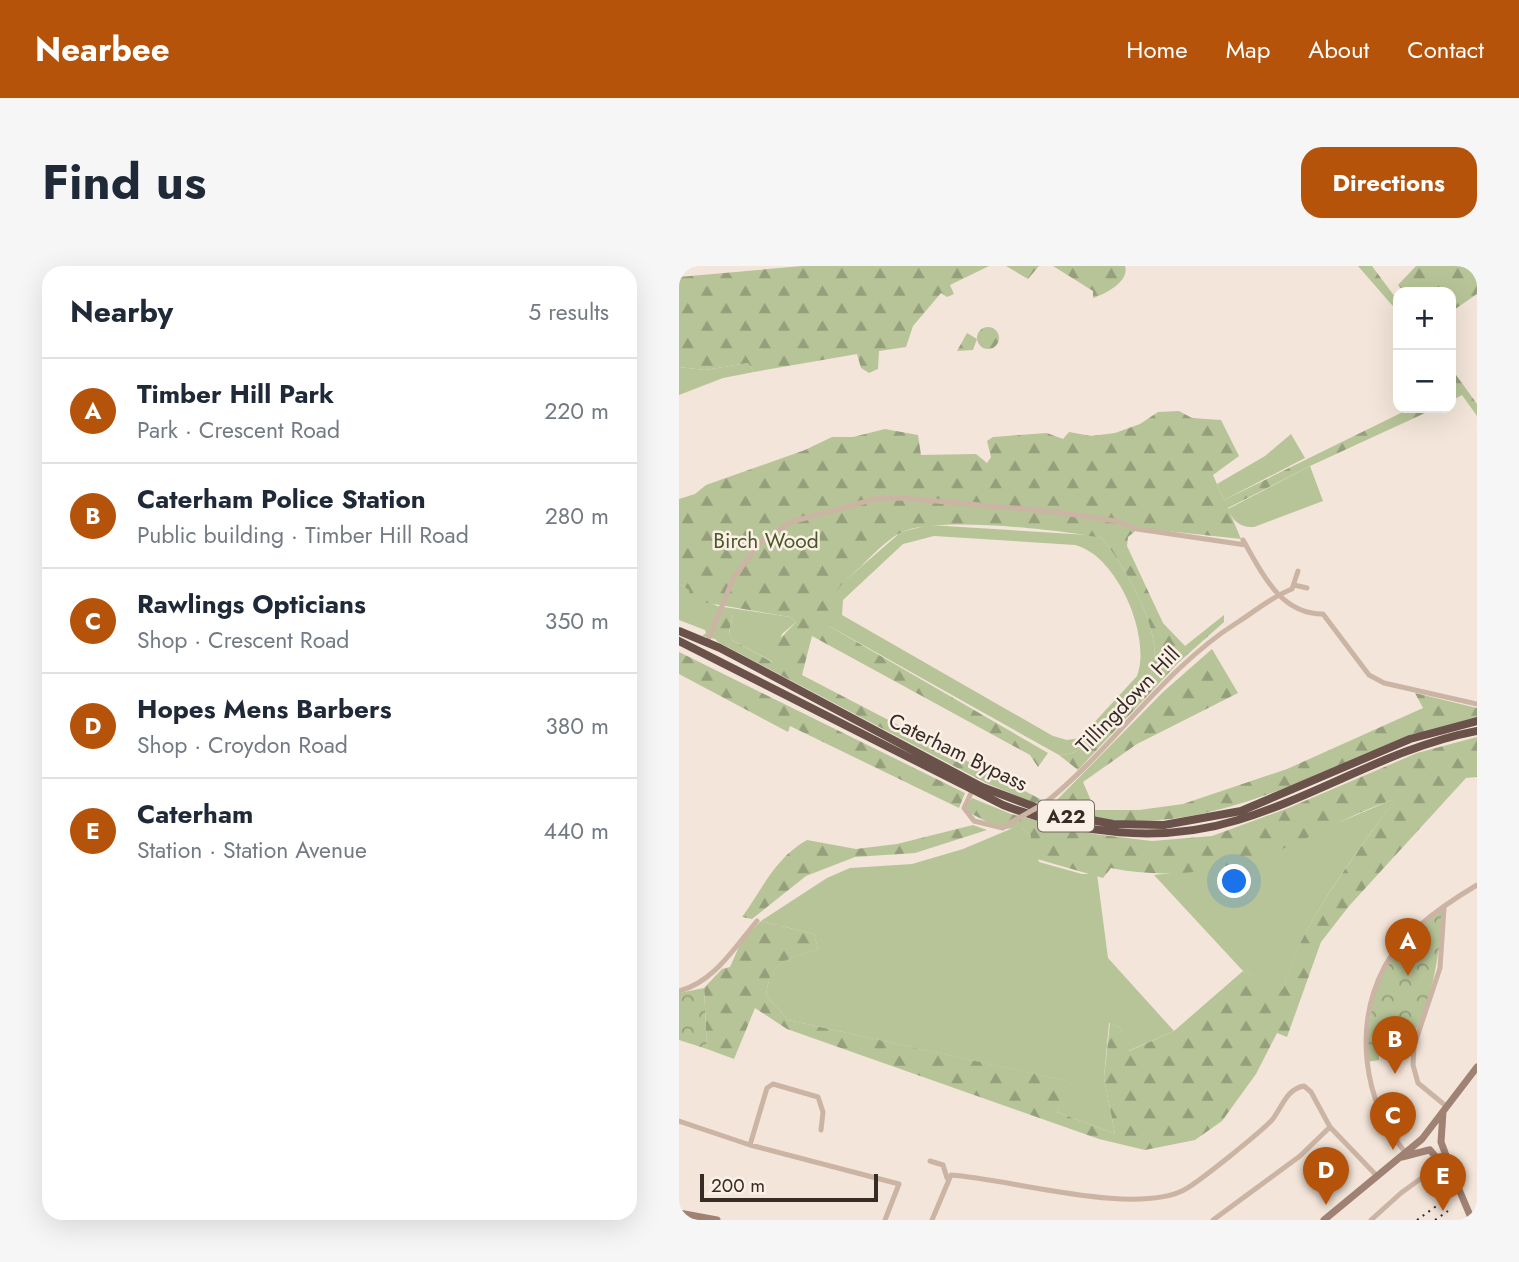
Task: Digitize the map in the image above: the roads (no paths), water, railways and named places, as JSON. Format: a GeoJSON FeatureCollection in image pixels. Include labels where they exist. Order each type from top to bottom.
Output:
{"type":"FeatureCollection","features":[{"type":"Feature","properties":{"kind":"highway","name":"Caterham Bypass"},"geometry":{"type":"LineString","coordinates":[[679,631],[707,642],[982,787],[1048,812],[1113,824],[1191,822],[1241,811],[1376,752],[1477,721]]}},
{"type":"Feature","properties":{"kind":"highway","name":"Caterham Bypass"},"geometry":{"type":"LineString","coordinates":[[679,641],[737,668],[972,791],[1021,812],[1074,826],[1128,833],[1182,831],[1241,819],[1415,747],[1477,731]]}},
{"type":"Feature","properties":{"kind":"main road"},"geometry":{"type":"LineString","coordinates":[[1325,1220],[1424,1136],[1477,1068]]}},
{"type":"Feature","properties":{"kind":"main road"},"geometry":{"type":"LineString","coordinates":[[1403,1154],[1437,1149],[1445,1109]]}},
{"type":"Feature","properties":{"kind":"main road"},"geometry":{"type":"LineString","coordinates":[[1424,1136],[1433,1131],[1441,1139],[1472,1220]]}},
{"type":"Feature","properties":{"kind":"main road"},"geometry":{"type":"LineString","coordinates":[[1424,1136],[1431,1152],[1455,1180]]}},
{"type":"Feature","properties":{"kind":"main road"},"geometry":{"type":"LineString","coordinates":[[679,1213],[717,1220]]}},
{"type":"Feature","properties":{"kind":"street"},"geometry":{"type":"LineString","coordinates":[[707,642],[734,577],[761,542],[791,522],[875,499],[895,498],[1068,513],[1116,521],[1137,529],[1245,542],[1277,594],[1298,610],[1324,614],[1369,675],[1384,683],[1477,704]]}},
{"type":"Feature","properties":{"kind":"street"},"geometry":{"type":"LineString","coordinates":[[1298,571],[1294,585],[1307,588]]}},
{"type":"Feature","properties":{"kind":"street","name":"Tillingdown Hill"},"geometry":{"type":"LineString","coordinates":[[972,791],[965,813],[974,821],[1003,828],[1045,803],[1099,755],[1180,667],[1208,642],[1277,594],[1292,589],[1294,585]]}},
{"type":"Feature","properties":{"kind":"street"},"geometry":{"type":"LineString","coordinates":[[1403,1154],[1389,1132],[1368,1079],[1368,1017],[1386,965],[1419,929],[1477,885]]}},
{"type":"Feature","properties":{"kind":"street"},"geometry":{"type":"LineString","coordinates":[[1444,908],[1440,968],[1414,1046],[1413,1065],[1418,1083],[1445,1109]]}},
{"type":"Feature","properties":{"kind":"street"},"geometry":{"type":"LineString","coordinates":[[679,991],[697,986],[710,977],[757,921]]}},
{"type":"Feature","properties":{"kind":"street"},"geometry":{"type":"LineString","coordinates":[[750,1145],[767,1088],[773,1084],[818,1097],[823,1112],[821,1130]]}},
{"type":"Feature","properties":{"kind":"street"},"geometry":{"type":"LineString","coordinates":[[946,1181],[951,1175],[976,1176],[1102,1198],[1165,1195],[1182,1191],[1272,1120],[1284,1100],[1297,1087],[1304,1086],[1311,1092],[1330,1127],[1377,1176]]}},
{"type":"Feature","properties":{"kind":"street"},"geometry":{"type":"LineString","coordinates":[[679,1121],[750,1145],[899,1184],[885,1220]]}},
{"type":"Feature","properties":{"kind":"street"},"geometry":{"type":"LineString","coordinates":[[1213,1220],[1300,1156],[1330,1127]]}},
{"type":"Feature","properties":{"kind":"street"},"geometry":{"type":"LineString","coordinates":[[1371,1220],[1434,1169],[1431,1152]]}},
{"type":"Feature","properties":{"kind":"street"},"geometry":{"type":"LineString","coordinates":[[930,1161],[943,1165],[947,1172],[932,1220]]}},
{"type":"Feature","properties":{"kind":"railway"},"geometry":{"type":"LineString","coordinates":[[1417,1220],[1442,1202]]}},
{"type":"Feature","properties":{"kind":"railway"},"geometry":{"type":"LineString","coordinates":[[1435,1220],[1448,1211]]}},
{"type":"Feature","properties":{"kind":"place","name":"Timber Hill Park"},"geometry":{"type":"Point","coordinates":[1408,976]}},
{"type":"Feature","properties":{"kind":"place","name":"Caterham Police Station"},"geometry":{"type":"Point","coordinates":[1395,1074]}},
{"type":"Feature","properties":{"kind":"place","name":"Rawlings Opticians"},"geometry":{"type":"Point","coordinates":[1393,1150]}},
{"type":"Feature","properties":{"kind":"place","name":"Hopes Mens Barbers"},"geometry":{"type":"Point","coordinates":[1326,1205]}},
{"type":"Feature","properties":{"kind":"place","name":"Caterham"},"geometry":{"type":"Point","coordinates":[1443,1211]}},
{"type":"Feature","properties":{"kind":"park label","name":"Birch Wood"},"geometry":{"type":"Point","coordinates":[766,541]}}]}
